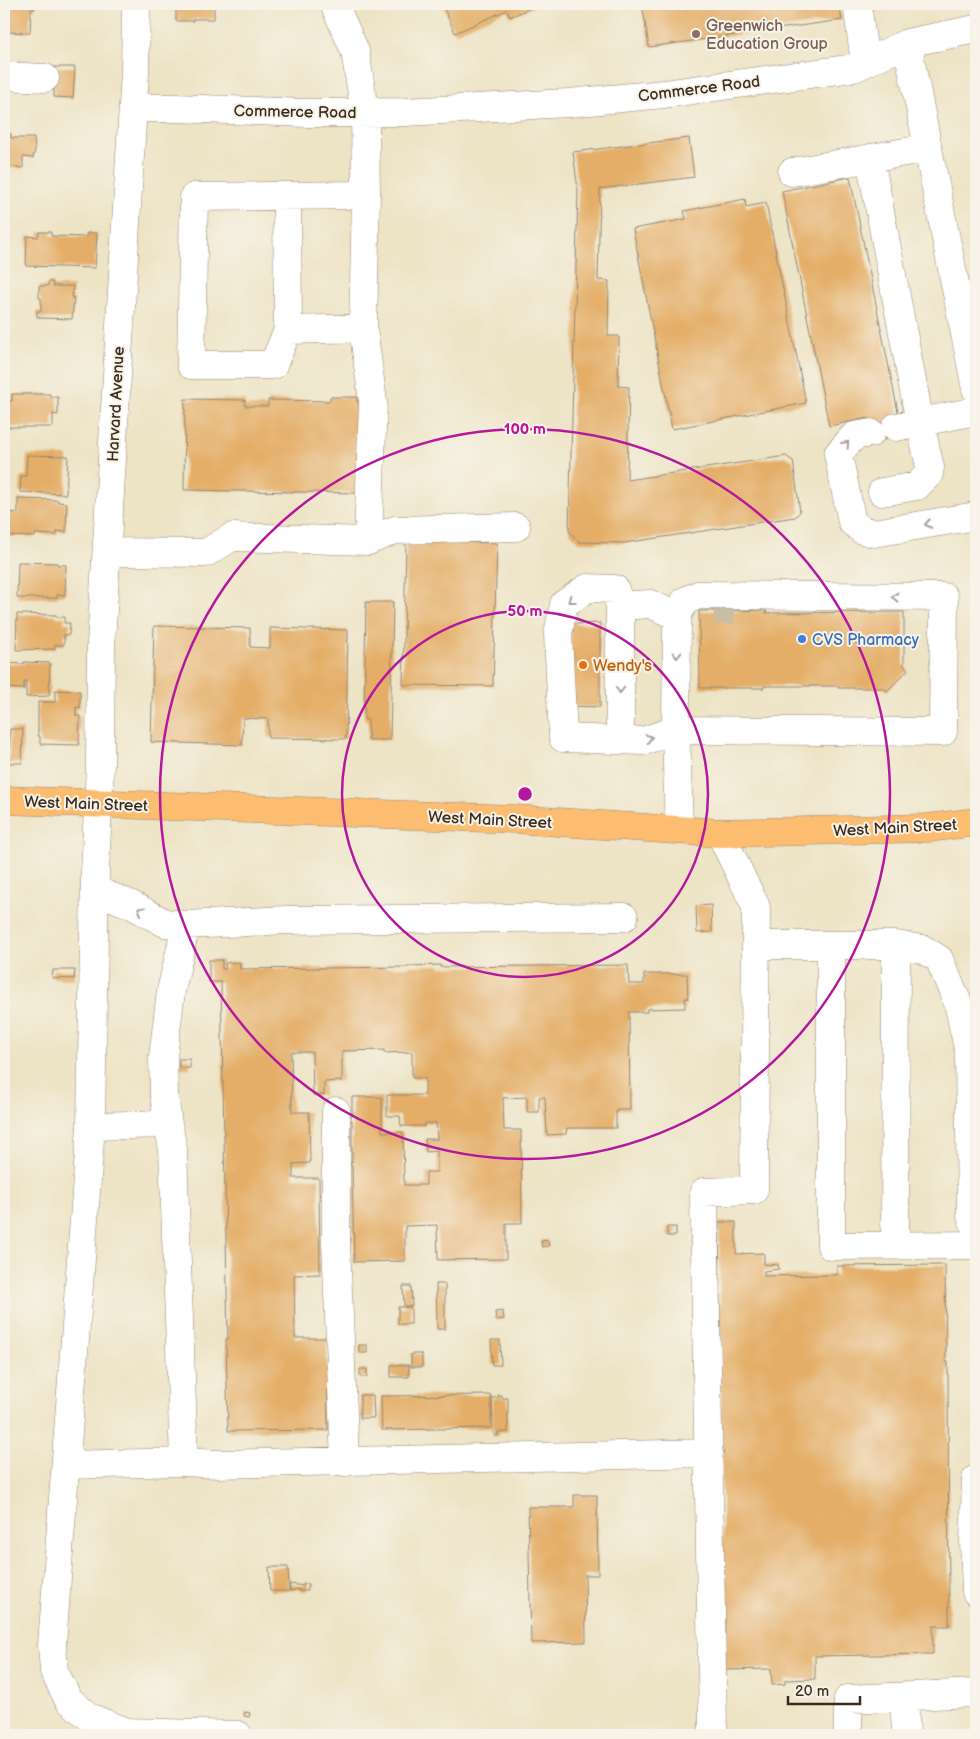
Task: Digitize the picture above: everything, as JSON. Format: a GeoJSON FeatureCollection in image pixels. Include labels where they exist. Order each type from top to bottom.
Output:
{"type":"FeatureCollection","features":[{"type":"Feature","properties":{"kind":"main road","name":"West Main Street"},"geometry":{"type":"LineString","coordinates":[[4,800],[514,819],[720,833],[928,828],[976,822]]}},
{"type":"Feature","properties":{"kind":"street","name":"Harvard Avenue"},"geometry":{"type":"LineString","coordinates":[[136,4],[132,108],[101,644],[91,1126],[52,1645],[54,1671],[68,1699],[89,1717],[127,1732],[238,1735]]}},
{"type":"Feature","properties":{"kind":"street"},"geometry":{"type":"LineString","coordinates":[[334,4],[355,51],[365,113],[366,195],[363,328],[373,402],[368,541]]}},
{"type":"Feature","properties":{"kind":"street"},"geometry":{"type":"LineString","coordinates":[[857,4],[865,62]]}},
{"type":"Feature","properties":{"kind":"street","name":"Commerce Road"},"geometry":{"type":"LineString","coordinates":[[132,108],[365,113],[568,103],[664,94],[854,68],[907,43],[976,29]]}},
{"type":"Feature","properties":{"kind":"street"},"geometry":{"type":"LineString","coordinates":[[907,43],[976,389]]}},
{"type":"Feature","properties":{"kind":"street"},"geometry":{"type":"LineString","coordinates":[[4,76],[44,78]]}},
{"type":"Feature","properties":{"kind":"street"},"geometry":{"type":"LineString","coordinates":[[792,172],[928,148]]}},
{"type":"Feature","properties":{"kind":"street"},"geometry":{"type":"LineString","coordinates":[[870,158],[896,428],[930,467],[929,474],[917,486],[882,492]]}},
{"type":"Feature","properties":{"kind":"street"},"geometry":{"type":"LineString","coordinates":[[287,196],[288,330],[273,365],[191,365],[194,197],[366,195]]}},
{"type":"Feature","properties":{"kind":"street"},"geometry":{"type":"LineString","coordinates":[[288,330],[363,328]]}},
{"type":"Feature","properties":{"kind":"street"},"geometry":{"type":"LineString","coordinates":[[976,411],[854,436],[838,454],[852,522],[862,530],[874,533],[976,516]]}},
{"type":"Feature","properties":{"kind":"street"},"geometry":{"type":"LineString","coordinates":[[107,552],[206,553],[232,537],[368,541],[395,530],[516,527]]}},
{"type":"Feature","properties":{"kind":"street"},"geometry":{"type":"LineString","coordinates":[[620,740],[620,606],[615,589],[587,588],[564,604],[558,634],[563,738],[643,741],[676,730],[943,732],[944,598],[698,595],[684,601],[678,613],[676,730],[679,830]]}},
{"type":"Feature","properties":{"kind":"street"},"geometry":{"type":"LineString","coordinates":[[620,606],[650,604],[678,613],[747,610],[770,596]]}},
{"type":"Feature","properties":{"kind":"street"},"geometry":{"type":"LineString","coordinates":[[716,1735],[714,1731],[704,1192],[754,1190],[756,945],[756,907],[720,833]]}},
{"type":"Feature","properties":{"kind":"street"},"geometry":{"type":"LineString","coordinates":[[95,890],[132,905],[165,923],[186,925],[286,920],[624,917]]}},
{"type":"Feature","properties":{"kind":"street"},"geometry":{"type":"LineString","coordinates":[[184,1462],[173,1149],[164,1094],[163,1057],[171,991],[186,925]]}},
{"type":"Feature","properties":{"kind":"street"},"geometry":{"type":"LineString","coordinates":[[756,945],[896,944],[923,949],[939,959],[958,1003],[969,1053],[971,1216],[976,1228]]}},
{"type":"Feature","properties":{"kind":"street"},"geometry":{"type":"LineString","coordinates":[[895,1245],[896,944]]}},
{"type":"Feature","properties":{"kind":"street"},"geometry":{"type":"LineString","coordinates":[[832,945],[831,1246],[976,1245]]}},
{"type":"Feature","properties":{"kind":"street"},"geometry":{"type":"LineString","coordinates":[[336,1111],[336,1243],[345,1462]]}},
{"type":"Feature","properties":{"kind":"street"},"geometry":{"type":"LineString","coordinates":[[91,1126],[168,1124]]}},
{"type":"Feature","properties":{"kind":"street"},"geometry":{"type":"LineString","coordinates":[[66,1465],[184,1462],[218,1464],[345,1462],[709,1453]]}},
{"type":"Feature","properties":{"kind":"street"},"geometry":{"type":"LineString","coordinates":[[976,1479],[976,1592]]}},
{"type":"Feature","properties":{"kind":"street"},"geometry":{"type":"LineString","coordinates":[[848,1735],[848,1699],[976,1693]]}},
{"type":"Feature","properties":{"kind":"street"},"geometry":{"type":"LineString","coordinates":[[904,1696],[906,1735]]}},
{"type":"Feature","properties":{"kind":"building"},"geometry":{"type":"Polygon","coordinates":[[[4,4],[35,4],[35,9],[31,9],[30,33],[4,32],[4,4]]]}},
{"type":"Feature","properties":{"kind":"building"},"geometry":{"type":"Polygon","coordinates":[[[176,4],[214,4],[214,19],[176,21],[176,4]]]}},
{"type":"Feature","properties":{"kind":"building"},"geometry":{"type":"Polygon","coordinates":[[[442,4],[534,4],[535,6],[510,17],[507,10],[455,33],[442,4]]]}},
{"type":"Feature","properties":{"kind":"building","name":"Greenwich Education Group"},"geometry":{"type":"Polygon","coordinates":[[[642,4],[839,4],[842,20],[649,47],[642,4]]]}},
{"type":"Feature","properties":{"kind":"building"},"geometry":{"type":"Polygon","coordinates":[[[54,67],[75,67],[73,98],[54,97],[54,67]]]}},
{"type":"Feature","properties":{"kind":"building"},"geometry":{"type":"Polygon","coordinates":[[[4,134],[11,134],[11,138],[34,138],[35,150],[33,158],[23,157],[23,168],[4,167],[4,134]]]}},
{"type":"Feature","properties":{"kind":"building"},"geometry":{"type":"Polygon","coordinates":[[[689,138],[694,177],[600,189],[598,280],[609,281],[608,336],[619,336],[618,386],[629,387],[627,480],[786,456],[793,461],[800,512],[795,517],[624,543],[579,542],[569,531],[578,190],[573,152],[689,138]]]}},
{"type":"Feature","properties":{"kind":"building"},"geometry":{"type":"Polygon","coordinates":[[[850,177],[898,412],[893,414],[898,437],[873,442],[868,418],[829,426],[782,191],[850,177]]]}},
{"type":"Feature","properties":{"kind":"building"},"geometry":{"type":"Polygon","coordinates":[[[745,199],[746,207],[766,203],[806,403],[672,429],[633,229],[686,219],[684,211],[745,199]]]}},
{"type":"Feature","properties":{"kind":"building"},"geometry":{"type":"Polygon","coordinates":[[[39,232],[51,232],[51,236],[87,237],[87,233],[97,233],[95,268],[26,266],[27,236],[38,237],[39,232]]]}},
{"type":"Feature","properties":{"kind":"building"},"geometry":{"type":"Polygon","coordinates":[[[48,282],[53,282],[53,286],[73,286],[72,319],[37,317],[37,311],[41,311],[39,286],[48,286],[48,282]]]}},
{"type":"Feature","properties":{"kind":"building"},"geometry":{"type":"Polygon","coordinates":[[[12,394],[50,394],[50,397],[58,397],[58,415],[53,414],[53,427],[6,427],[6,424],[4,424],[4,401],[12,401],[12,394]]]}},
{"type":"Feature","properties":{"kind":"building"},"geometry":{"type":"Polygon","coordinates":[[[330,397],[357,397],[357,402],[359,402],[358,493],[184,490],[185,399],[245,400],[245,406],[268,406],[268,400],[330,401],[330,397]]]}},
{"type":"Feature","properties":{"kind":"building"},"geometry":{"type":"Polygon","coordinates":[[[27,455],[68,456],[66,494],[20,492],[21,476],[26,476],[27,455]]]}},
{"type":"Feature","properties":{"kind":"building"},"geometry":{"type":"Polygon","coordinates":[[[18,499],[58,500],[58,502],[67,503],[66,532],[57,531],[57,535],[35,534],[35,537],[7,536],[8,512],[18,513],[18,499]]]}},
{"type":"Feature","properties":{"kind":"building"},"geometry":{"type":"Polygon","coordinates":[[[406,541],[497,543],[493,686],[403,685],[406,541]]]}},
{"type":"Feature","properties":{"kind":"building"},"geometry":{"type":"Polygon","coordinates":[[[18,562],[66,565],[65,595],[57,595],[57,598],[17,598],[18,562]]]}},
{"type":"Feature","properties":{"kind":"building"},"geometry":{"type":"Polygon","coordinates":[[[366,602],[393,602],[390,740],[368,740],[368,720],[364,719],[366,602]]]}},
{"type":"Feature","properties":{"kind":"building","name":"CVS Pharmacy"},"geometry":{"type":"Polygon","coordinates":[[[714,608],[733,608],[733,611],[766,610],[766,613],[904,612],[904,665],[908,670],[887,691],[883,688],[838,688],[838,686],[700,688],[699,611],[714,611],[714,608]]]}},
{"type":"Feature","properties":{"kind":"building"},"geometry":{"type":"Polygon","coordinates":[[[17,614],[65,617],[64,623],[70,623],[69,635],[64,635],[64,645],[55,645],[55,649],[16,650],[17,614]]]}},
{"type":"Feature","properties":{"kind":"building","name":"Wendy's"},"geometry":{"type":"Polygon","coordinates":[[[600,623],[600,707],[569,706],[571,624],[600,623]]]}},
{"type":"Feature","properties":{"kind":"building"},"geometry":{"type":"Polygon","coordinates":[[[154,626],[250,628],[250,647],[270,648],[270,628],[348,630],[346,739],[268,738],[268,719],[243,718],[242,745],[151,742],[154,626]]]}},
{"type":"Feature","properties":{"kind":"building"},"geometry":{"type":"Polygon","coordinates":[[[24,662],[50,663],[49,696],[26,697],[26,681],[24,682],[24,689],[4,688],[4,663],[24,664],[24,662]]]}},
{"type":"Feature","properties":{"kind":"building"},"geometry":{"type":"Polygon","coordinates":[[[55,690],[80,691],[80,708],[76,707],[76,716],[80,716],[79,745],[40,744],[40,736],[38,736],[38,702],[55,702],[55,690]]]}},
{"type":"Feature","properties":{"kind":"building"},"geometry":{"type":"Polygon","coordinates":[[[10,729],[23,729],[22,763],[9,763],[10,729]]]}},
{"type":"Feature","properties":{"kind":"building"},"geometry":{"type":"Polygon","coordinates":[[[711,905],[712,932],[697,933],[696,906],[711,905]]]}},
{"type":"Feature","properties":{"kind":"building"},"geometry":{"type":"Polygon","coordinates":[[[209,960],[222,960],[222,969],[226,969],[225,963],[240,962],[240,969],[440,965],[440,967],[628,965],[629,984],[644,984],[644,974],[687,974],[688,999],[685,998],[685,1008],[647,1009],[647,1012],[629,1012],[630,1110],[616,1110],[616,1128],[567,1128],[566,1134],[547,1135],[545,1097],[539,1097],[539,1112],[527,1112],[527,1097],[503,1098],[504,1130],[521,1130],[522,1223],[506,1223],[506,1259],[438,1260],[437,1225],[405,1226],[405,1261],[354,1262],[352,1166],[350,1163],[352,1163],[352,1120],[348,1120],[347,1116],[352,1116],[352,1097],[382,1097],[382,1132],[403,1132],[404,1185],[426,1185],[426,1172],[437,1172],[437,1151],[426,1152],[425,1139],[437,1139],[436,1123],[425,1123],[425,1126],[401,1126],[400,1116],[387,1116],[387,1095],[425,1095],[425,1078],[412,1078],[412,1052],[384,1053],[384,1050],[342,1051],[342,1081],[324,1082],[324,1095],[313,1095],[312,1052],[291,1052],[292,1112],[309,1112],[310,1163],[293,1164],[293,1178],[319,1178],[320,1274],[294,1275],[295,1338],[327,1338],[328,1430],[228,1431],[221,982],[209,982],[209,960]]]}},
{"type":"Feature","properties":{"kind":"building"},"geometry":{"type":"Polygon","coordinates":[[[53,970],[75,970],[74,979],[52,978],[53,970]]]}},
{"type":"Feature","properties":{"kind":"building"},"geometry":{"type":"Polygon","coordinates":[[[179,1059],[190,1059],[190,1068],[179,1068],[179,1059]]]}},
{"type":"Feature","properties":{"kind":"building"},"geometry":{"type":"Polygon","coordinates":[[[719,1222],[736,1222],[736,1254],[764,1253],[764,1264],[778,1265],[779,1269],[764,1271],[764,1276],[837,1275],[837,1266],[945,1265],[946,1362],[948,1362],[949,1626],[933,1626],[933,1654],[815,1656],[815,1679],[785,1680],[785,1684],[772,1685],[771,1669],[724,1670],[719,1222]]]}},
{"type":"Feature","properties":{"kind":"building"},"geometry":{"type":"Polygon","coordinates":[[[667,1227],[676,1227],[676,1236],[667,1236],[667,1227]]]}},
{"type":"Feature","properties":{"kind":"building"},"geometry":{"type":"Polygon","coordinates":[[[548,1240],[549,1246],[542,1247],[541,1241],[548,1240]]]}},
{"type":"Feature","properties":{"kind":"building"},"geometry":{"type":"Polygon","coordinates":[[[436,1284],[445,1284],[445,1329],[437,1329],[436,1284]]]}},
{"type":"Feature","properties":{"kind":"building"},"geometry":{"type":"Polygon","coordinates":[[[403,1286],[411,1286],[412,1306],[404,1306],[403,1286]]]}},
{"type":"Feature","properties":{"kind":"building"},"geometry":{"type":"Polygon","coordinates":[[[398,1307],[411,1307],[411,1324],[398,1324],[398,1307]]]}},
{"type":"Feature","properties":{"kind":"building"},"geometry":{"type":"Polygon","coordinates":[[[503,1311],[504,1319],[496,1320],[495,1312],[503,1311]]]}},
{"type":"Feature","properties":{"kind":"building"},"geometry":{"type":"Polygon","coordinates":[[[491,1340],[500,1340],[501,1365],[492,1365],[491,1340]]]}},
{"type":"Feature","properties":{"kind":"building"},"geometry":{"type":"Polygon","coordinates":[[[359,1345],[367,1345],[367,1353],[359,1353],[359,1345]]]}},
{"type":"Feature","properties":{"kind":"building"},"geometry":{"type":"Polygon","coordinates":[[[411,1354],[422,1354],[422,1367],[411,1367],[411,1354]]]}},
{"type":"Feature","properties":{"kind":"building"},"geometry":{"type":"Polygon","coordinates":[[[391,1365],[409,1365],[409,1377],[391,1377],[391,1365]]]}},
{"type":"Feature","properties":{"kind":"building"},"geometry":{"type":"Polygon","coordinates":[[[360,1369],[367,1369],[367,1377],[360,1377],[360,1369]]]}},
{"type":"Feature","properties":{"kind":"building"},"geometry":{"type":"Polygon","coordinates":[[[360,1395],[373,1395],[374,1418],[360,1418],[360,1395]]]}},
{"type":"Feature","properties":{"kind":"building"},"geometry":{"type":"Polygon","coordinates":[[[491,1395],[491,1428],[382,1430],[381,1396],[491,1395]]]}},
{"type":"Feature","properties":{"kind":"building"},"geometry":{"type":"Polygon","coordinates":[[[498,1395],[502,1395],[502,1398],[508,1398],[508,1432],[498,1432],[498,1436],[494,1436],[492,1398],[498,1398],[498,1395]]]}},
{"type":"Feature","properties":{"kind":"building"},"geometry":{"type":"Polygon","coordinates":[[[574,1495],[597,1495],[598,1575],[585,1575],[586,1642],[531,1643],[528,1507],[574,1507],[574,1495]]]}},
{"type":"Feature","properties":{"kind":"building"},"geometry":{"type":"Polygon","coordinates":[[[269,1567],[288,1567],[289,1591],[270,1591],[269,1567]]]}},
{"type":"Feature","properties":{"kind":"building"},"geometry":{"type":"Polygon","coordinates":[[[290,1584],[304,1586],[303,1584],[308,1584],[308,1591],[299,1591],[299,1589],[290,1591],[290,1584]]]}},
{"type":"Feature","properties":{"kind":"building"},"geometry":{"type":"Polygon","coordinates":[[[245,1712],[250,1713],[249,1717],[244,1716],[245,1712]]]}},
{"type":"Feature","properties":{"kind":"tunnel"},"geometry":{"type":"LineString","coordinates":[[714,610],[734,610]]}},
{"type":"Feature","properties":{"kind":"place","name":"Greenwich Education Group"},"geometry":{"type":"Point","coordinates":[696,34]}},
{"type":"Feature","properties":{"kind":"place","name":"CVS Pharmacy"},"geometry":{"type":"Point","coordinates":[802,639]}},
{"type":"Feature","properties":{"kind":"place","name":"Wendy's"},"geometry":{"type":"Point","coordinates":[583,665]}}]}
